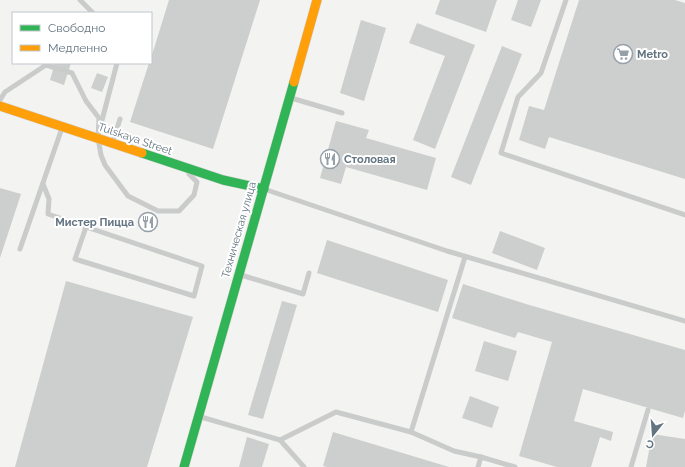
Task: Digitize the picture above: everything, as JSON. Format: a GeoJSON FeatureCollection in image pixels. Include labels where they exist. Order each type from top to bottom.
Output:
{"type":"FeatureCollection","features":[{"type":"Feature","properties":{"kind":"main road","name":"Техническая улица"},"geometry":{"type":"LineString","coordinates":[[184,467],[317,0]]}},
{"type":"Feature","properties":{"kind":"main road","name":"Tulskaya Street"},"geometry":{"type":"LineString","coordinates":[[0,106],[223,180],[264,189]]}},
{"type":"Feature","properties":{"kind":"lane"},"geometry":{"type":"LineString","coordinates":[[80,0],[92,12]]}},
{"type":"Feature","properties":{"kind":"lane"},"geometry":{"type":"LineString","coordinates":[[566,0],[541,73],[518,97],[501,152],[685,214]]}},
{"type":"Feature","properties":{"kind":"lane"},"geometry":{"type":"LineString","coordinates":[[98,138],[116,64]]}},
{"type":"Feature","properties":{"kind":"lane"},"geometry":{"type":"LineString","coordinates":[[0,100],[5,92],[46,66],[72,73],[86,101],[100,118],[98,138],[101,155],[105,165],[128,196],[158,211],[179,211],[194,195],[197,182],[183,167]]}},
{"type":"Feature","properties":{"kind":"lane"},"geometry":{"type":"LineString","coordinates":[[290,97],[342,113]]}},
{"type":"Feature","properties":{"kind":"lane"},"geometry":{"type":"LineString","coordinates":[[112,143],[120,119]]}},
{"type":"Feature","properties":{"kind":"lane"},"geometry":{"type":"LineString","coordinates":[[20,249],[62,127]]}},
{"type":"Feature","properties":{"kind":"lane"},"geometry":{"type":"LineString","coordinates":[[43,184],[49,199],[48,214],[202,266],[194,296],[75,259],[86,227]]}},
{"type":"Feature","properties":{"kind":"lane"},"geometry":{"type":"LineString","coordinates":[[264,189],[466,257],[685,321]]}},
{"type":"Feature","properties":{"kind":"lane"},"geometry":{"type":"LineString","coordinates":[[411,432],[466,257]]}},
{"type":"Feature","properties":{"kind":"lane"},"geometry":{"type":"LineString","coordinates":[[238,274],[303,294],[309,273]]}},
{"type":"Feature","properties":{"kind":"lane"},"geometry":{"type":"LineString","coordinates":[[631,467],[648,410]]}},
{"type":"Feature","properties":{"kind":"lane"},"geometry":{"type":"LineString","coordinates":[[280,440],[336,412],[411,432],[454,451],[514,467]]}},
{"type":"Feature","properties":{"kind":"lane"},"geometry":{"type":"LineString","coordinates":[[198,416],[280,440],[304,467]]}},
{"type":"Feature","properties":{"kind":"lane"},"geometry":{"type":"LineString","coordinates":[[478,467],[481,457]]}},
{"type":"Feature","properties":{"kind":"building"},"geometry":{"type":"Polygon","coordinates":[[[169,0],[260,0],[213,149],[130,122],[149,64],[152,64],[152,55],[169,0]]]}},
{"type":"Feature","properties":{"kind":"building"},"geometry":{"type":"Polygon","coordinates":[[[440,0],[497,0],[486,32],[435,14],[440,0]]]}},
{"type":"Feature","properties":{"kind":"building"},"geometry":{"type":"Polygon","coordinates":[[[518,0],[541,0],[531,27],[511,20],[518,0]]]}},
{"type":"Feature","properties":{"kind":"building","name":"Metro"},"geometry":{"type":"Polygon","coordinates":[[[579,0],[675,0],[685,3],[685,179],[549,137],[545,149],[519,140],[529,106],[544,110],[579,0]]]}},
{"type":"Feature","properties":{"kind":"building"},"geometry":{"type":"Polygon","coordinates":[[[361,20],[386,28],[364,101],[340,93],[361,20]]]}},
{"type":"Feature","properties":{"kind":"building"},"geometry":{"type":"Polygon","coordinates":[[[417,23],[475,45],[435,149],[413,140],[445,56],[409,43],[417,23]]]}},
{"type":"Feature","properties":{"kind":"building"},"geometry":{"type":"Polygon","coordinates":[[[502,46],[522,54],[471,185],[451,177],[502,46]]]}},
{"type":"Feature","properties":{"kind":"building"},"geometry":{"type":"Polygon","coordinates":[[[55,64],[71,64],[64,85],[50,80],[55,64]]]}},
{"type":"Feature","properties":{"kind":"building"},"geometry":{"type":"Polygon","coordinates":[[[97,73],[108,77],[102,92],[91,88],[97,73]]]}},
{"type":"Feature","properties":{"kind":"building"},"geometry":{"type":"Polygon","coordinates":[[[336,121],[369,130],[366,138],[436,158],[427,190],[346,167],[341,184],[320,178],[336,121]]]}},
{"type":"Feature","properties":{"kind":"building"},"geometry":{"type":"Polygon","coordinates":[[[0,188],[21,194],[0,258],[0,188]]]}},
{"type":"Feature","properties":{"kind":"building"},"geometry":{"type":"Polygon","coordinates":[[[500,231],[545,248],[537,270],[492,253],[500,231]]]}},
{"type":"Feature","properties":{"kind":"building"},"geometry":{"type":"Polygon","coordinates":[[[327,240],[448,280],[438,312],[317,273],[327,240]]]}},
{"type":"Feature","properties":{"kind":"building"},"geometry":{"type":"Polygon","coordinates":[[[66,281],[193,317],[147,467],[15,467],[66,281]]]}},
{"type":"Feature","properties":{"kind":"building"},"geometry":{"type":"Polygon","coordinates":[[[463,284],[526,304],[685,350],[685,411],[683,418],[583,389],[574,421],[613,432],[611,441],[600,437],[591,467],[557,467],[519,456],[552,342],[518,332],[515,338],[452,318],[463,284]]]}},
{"type":"Feature","properties":{"kind":"building"},"geometry":{"type":"Polygon","coordinates":[[[282,301],[297,305],[263,419],[248,415],[282,301]]]}},
{"type":"Feature","properties":{"kind":"building"},"geometry":{"type":"Polygon","coordinates":[[[484,341],[517,351],[508,381],[475,371],[484,341]]]}},
{"type":"Feature","properties":{"kind":"building"},"geometry":{"type":"Polygon","coordinates":[[[470,396],[499,407],[492,428],[462,418],[470,396]]]}},
{"type":"Feature","properties":{"kind":"building"},"geometry":{"type":"Polygon","coordinates":[[[333,432],[449,467],[323,466],[333,432]]]}},
{"type":"Feature","properties":{"kind":"building"},"geometry":{"type":"Polygon","coordinates":[[[652,434],[685,439],[685,467],[646,467],[652,434]]]}},
{"type":"Feature","properties":{"kind":"building"},"geometry":{"type":"Polygon","coordinates":[[[247,437],[269,444],[262,467],[239,467],[247,437]]]}},
{"type":"Feature","properties":{"kind":"traffic: fast"},"geometry":{"type":"LineString","coordinates":[[184,467],[294,82]]}},
{"type":"Feature","properties":{"kind":"traffic: fast"},"geometry":{"type":"LineString","coordinates":[[142,153],[223,180],[264,189]]}},
{"type":"Feature","properties":{"kind":"traffic: slow"},"geometry":{"type":"LineString","coordinates":[[294,82],[317,0]]}},
{"type":"Feature","properties":{"kind":"traffic: slow"},"geometry":{"type":"LineString","coordinates":[[0,106],[142,153]]}},
{"type":"Feature","properties":{"kind":"place","name":"Metro"},"geometry":{"type":"Point","coordinates":[623,54]}},
{"type":"Feature","properties":{"kind":"place","name":"Столовая"},"geometry":{"type":"Point","coordinates":[330,159]}},
{"type":"Feature","properties":{"kind":"place","name":"Мистер Пицца"},"geometry":{"type":"Point","coordinates":[148,222]}}]}
